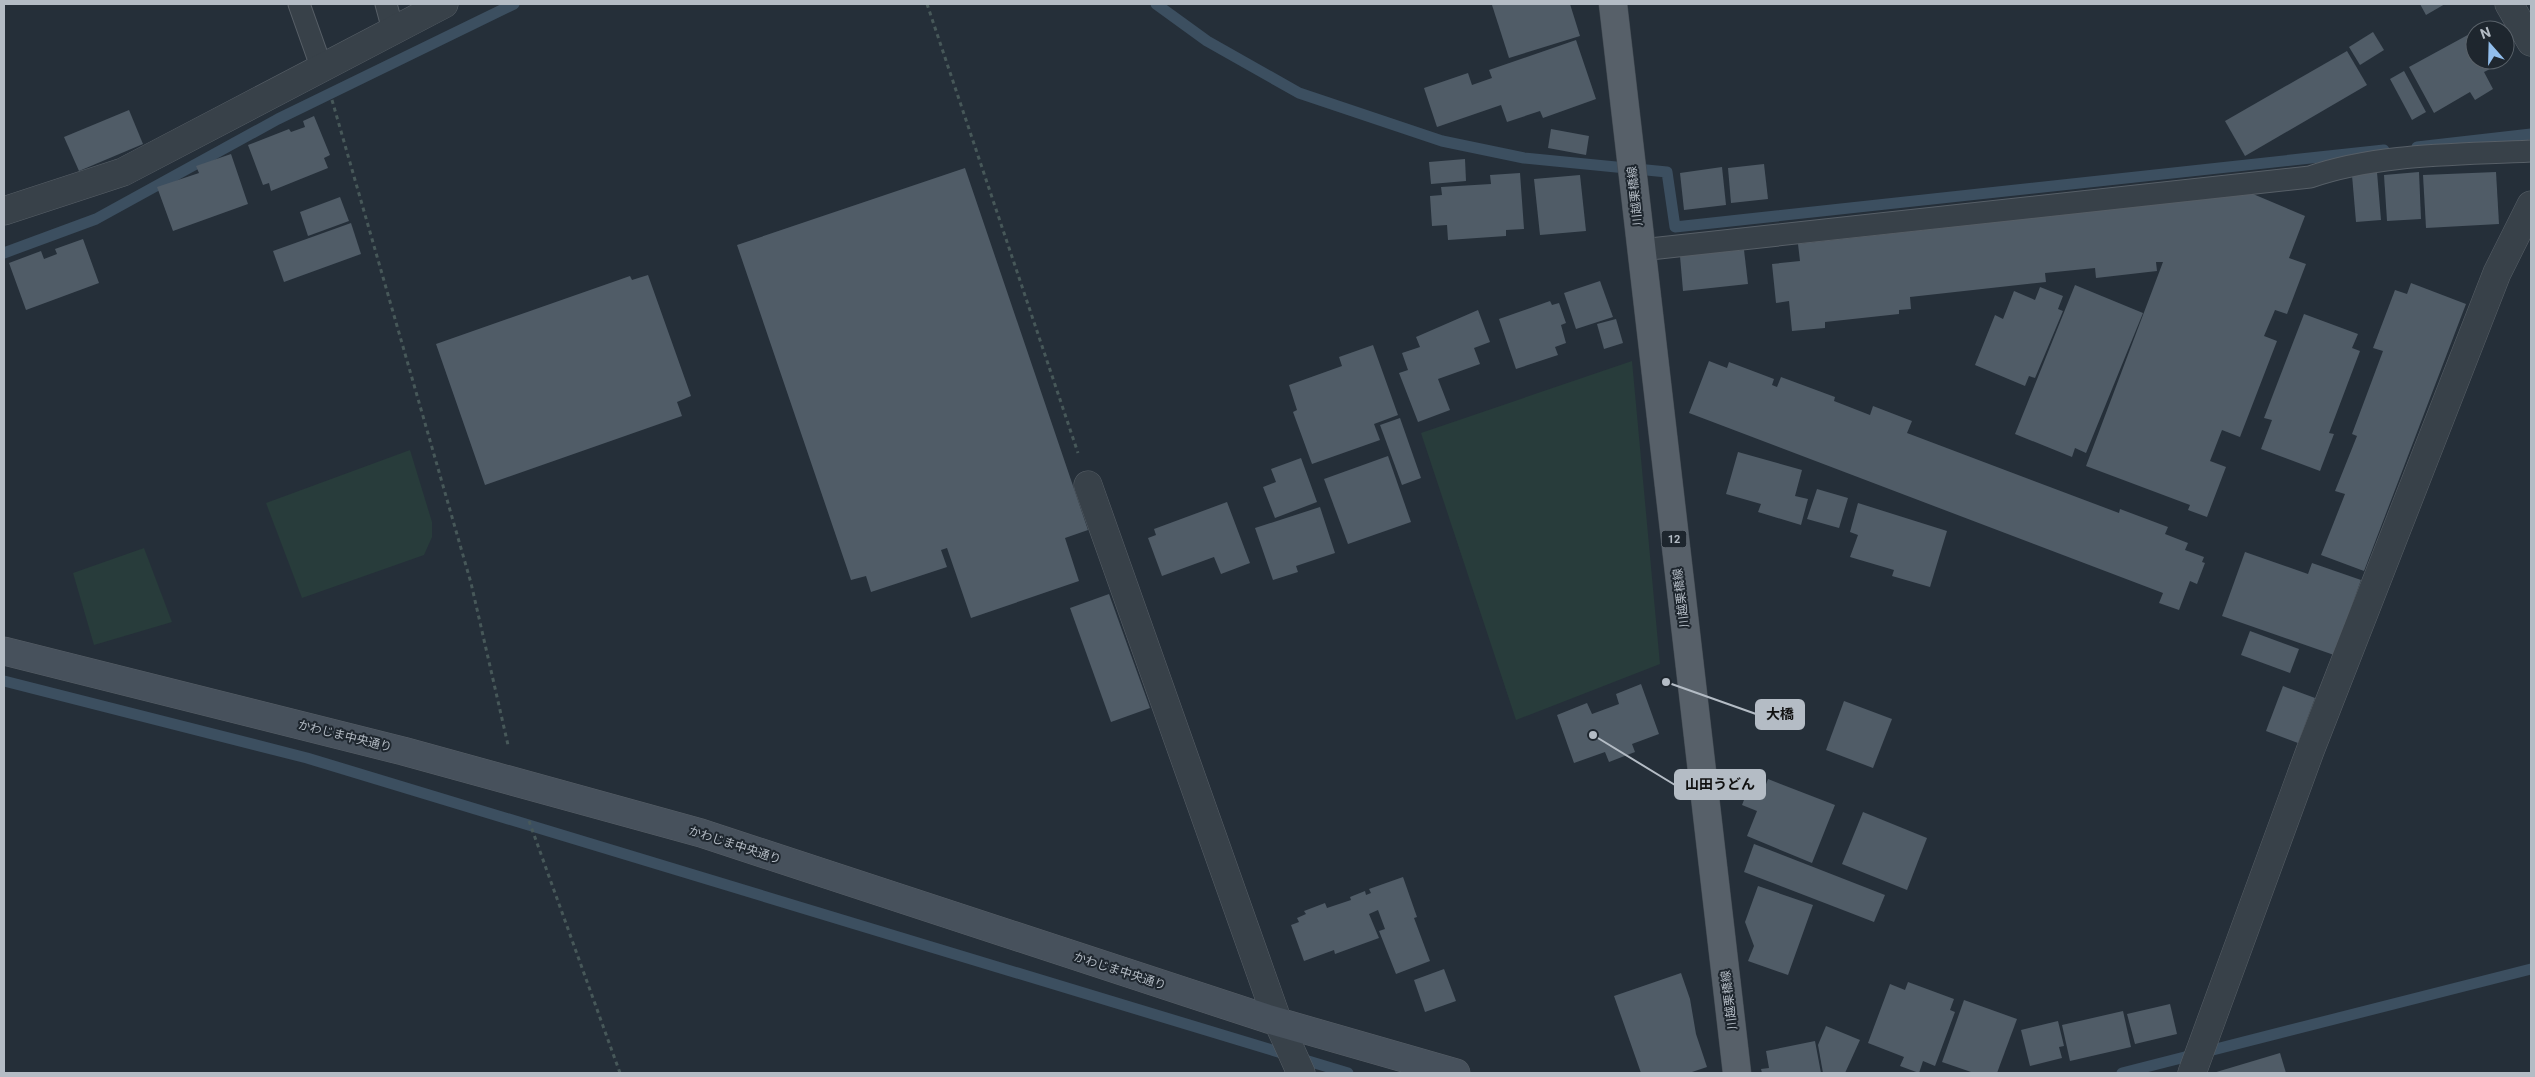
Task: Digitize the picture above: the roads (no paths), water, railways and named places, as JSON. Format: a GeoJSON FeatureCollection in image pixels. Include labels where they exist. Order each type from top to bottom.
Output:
{"type":"FeatureCollection","features":[{"type":"Feature","properties":{"kind":"main road","name":"川越栗橋線"},"geometry":{"type":"LineString","coordinates":[[1613,4],[1737,1073]]}},
{"type":"Feature","properties":{"kind":"street"},"geometry":{"type":"LineString","coordinates":[[4,211],[123,172],[444,4]]}},
{"type":"Feature","properties":{"kind":"street"},"geometry":{"type":"LineString","coordinates":[[2509,4],[2531,42]]}},
{"type":"Feature","properties":{"kind":"street"},"geometry":{"type":"LineString","coordinates":[[2192,1073],[2310,751],[2497,273],[2531,205]]}},
{"type":"Feature","properties":{"kind":"street"},"geometry":{"type":"LineString","coordinates":[[1088,485],[1278,1022],[1301,1073]]}},
{"type":"Feature","properties":{"kind":"street","name":"かわじま中央通り"},"geometry":{"type":"LineString","coordinates":[[4,651],[404,751],[701,833],[1278,1022],[1456,1073]]}},
{"type":"Feature","properties":{"kind":"lane"},"geometry":{"type":"LineString","coordinates":[[299,4],[322,69]]}},
{"type":"Feature","properties":{"kind":"lane"},"geometry":{"type":"LineString","coordinates":[[386,4],[393,30]]}},
{"type":"Feature","properties":{"kind":"lane"},"geometry":{"type":"LineString","coordinates":[[1641,250],[2310,177],[2338,167],[2420,157],[2531,151]]}},
{"type":"Feature","properties":{"kind":"waterway"},"geometry":{"type":"LineString","coordinates":[[4,253],[96,219],[278,119],[514,4]]}},
{"type":"Feature","properties":{"kind":"waterway"},"geometry":{"type":"LineString","coordinates":[[1156,4],[1207,41],[1299,93],[1442,141],[1524,158],[1667,172],[1675,227],[2384,150]]}},
{"type":"Feature","properties":{"kind":"waterway"},"geometry":{"type":"LineString","coordinates":[[2417,147],[2531,134]]}},
{"type":"Feature","properties":{"kind":"waterway"},"geometry":{"type":"LineString","coordinates":[[4,681],[307,758],[1348,1073]]}},
{"type":"Feature","properties":{"kind":"waterway"},"geometry":{"type":"LineString","coordinates":[[2122,1073],[2531,969]]}},
{"type":"Feature","properties":{"kind":"place","name":"大橋"},"geometry":{"type":"Point","coordinates":[1666,682]}},
{"type":"Feature","properties":{"kind":"place","name":"山田うどん"},"geometry":{"type":"Point","coordinates":[1593,735]}}]}
